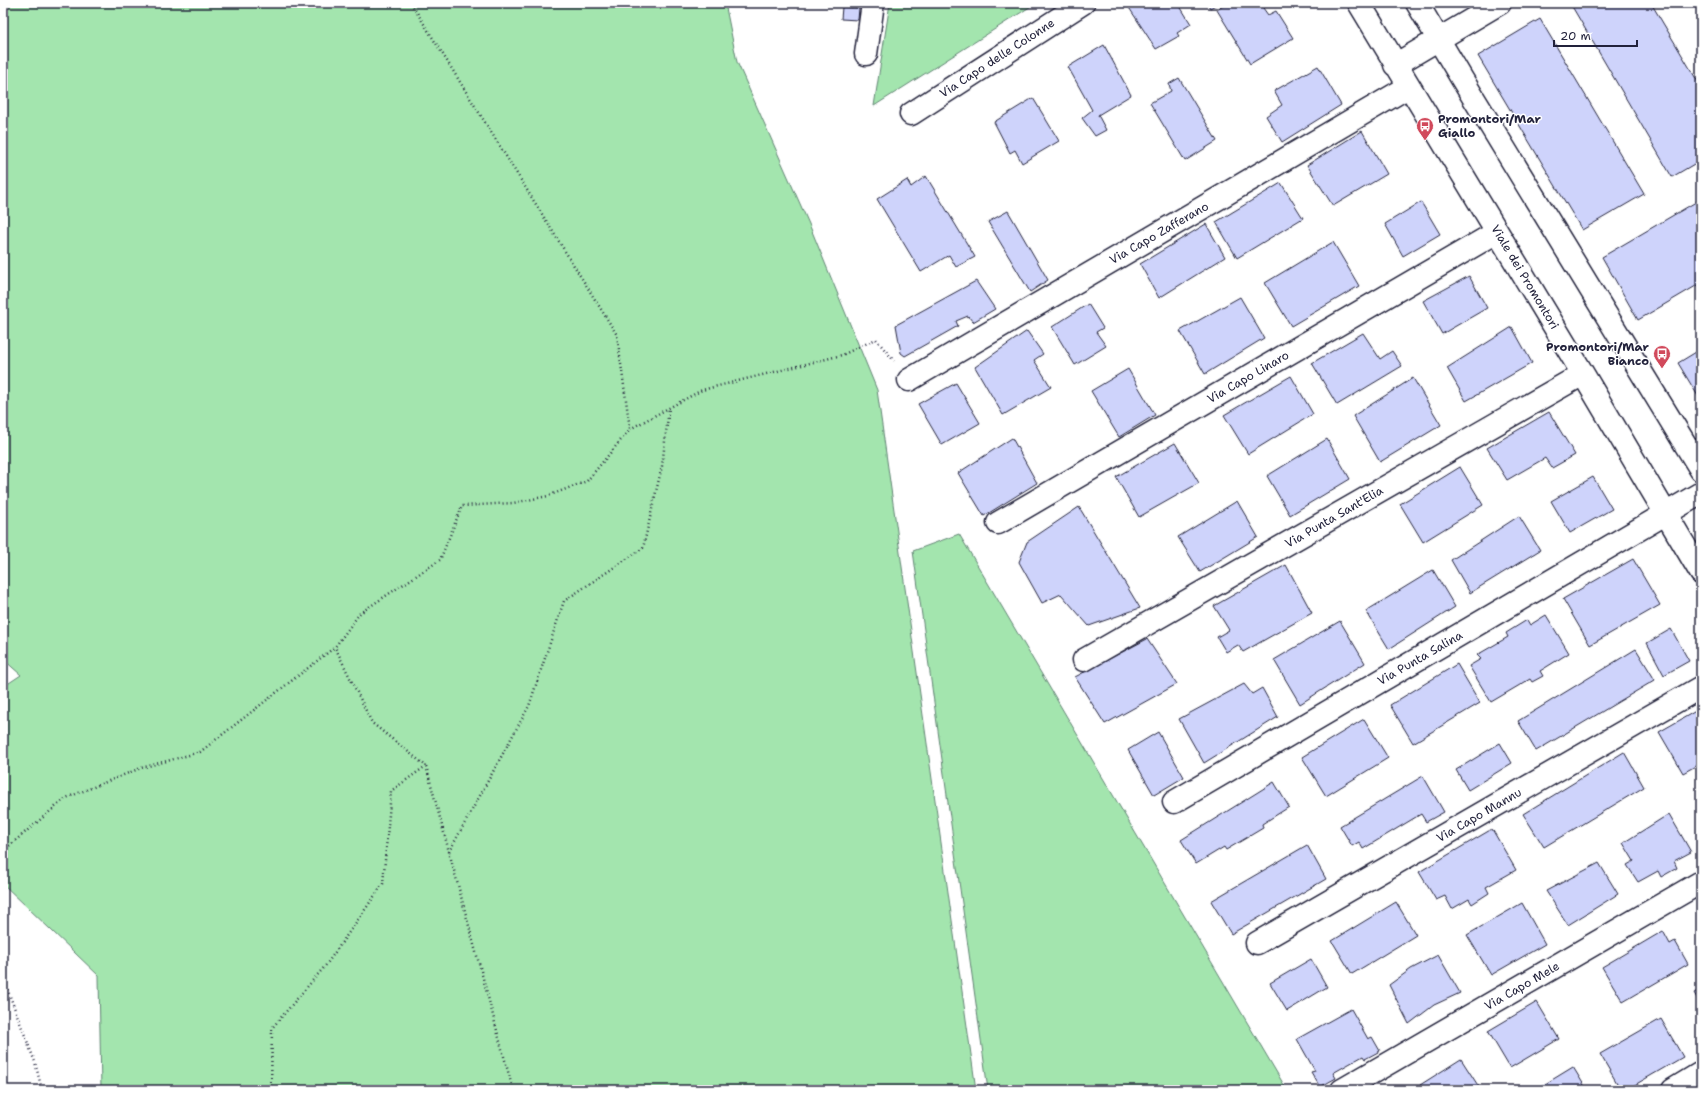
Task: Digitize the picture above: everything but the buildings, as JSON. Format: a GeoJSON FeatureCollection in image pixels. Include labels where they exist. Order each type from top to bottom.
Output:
{"type":"FeatureCollection","features":[{"type":"Feature","properties":{"kind":"street"},"geometry":{"type":"LineString","coordinates":[[866,54],[873,3]]}},
{"type":"Feature","properties":{"kind":"street","name":"Via Capo delle Colonne"},"geometry":{"type":"LineString","coordinates":[[911,114],[1083,3]]}},
{"type":"Feature","properties":{"kind":"street","name":"Viale dei Promontori"},"geometry":{"type":"LineString","coordinates":[[1359,3],[1408,87],[1498,232],[1701,573]]}},
{"type":"Feature","properties":{"kind":"street"},"geometry":{"type":"LineString","coordinates":[[1417,3],[1701,470]]}},
{"type":"Feature","properties":{"kind":"street"},"geometry":{"type":"LineString","coordinates":[[1396,65],[1500,3]]}},
{"type":"Feature","properties":{"kind":"street","name":"Via Capo Zafferano"},"geometry":{"type":"LineString","coordinates":[[910,380],[1408,87]]}},
{"type":"Feature","properties":{"kind":"street","name":"Via Capo Linaro"},"geometry":{"type":"LineString","coordinates":[[998,523],[1498,232]]}},
{"type":"Feature","properties":{"kind":"street","name":"Via Punta Sant'Elia"},"geometry":{"type":"LineString","coordinates":[[1084,660],[1583,374]]}},
{"type":"Feature","properties":{"kind":"street","name":"Via Punta Salina"},"geometry":{"type":"LineString","coordinates":[[1174,802],[1701,493]]}},
{"type":"Feature","properties":{"kind":"street","name":"Via Capo Mannu"},"geometry":{"type":"LineString","coordinates":[[1257,943],[1701,687]]}},
{"type":"Feature","properties":{"kind":"street","name":"Via Capo Mele"},"geometry":{"type":"LineString","coordinates":[[1342,1090],[1701,882]]}},
{"type":"Feature","properties":{"kind":"street"},"geometry":{"type":"LineString","coordinates":[[1673,1090],[1701,1073]]}},
{"type":"Feature","properties":{"kind":"path"},"geometry":{"type":"LineString","coordinates":[[411,3],[617,335],[630,429]]}},
{"type":"Feature","properties":{"kind":"path"},"geometry":{"type":"LineString","coordinates":[[3,851],[66,798],[141,768],[200,752],[335,647],[360,613],[440,560],[462,506],[513,503],[548,496],[587,481],[630,429],[702,390],[842,355],[876,339],[910,380]]}},
{"type":"Feature","properties":{"kind":"path"},"geometry":{"type":"LineString","coordinates":[[449,852],[528,706],[564,601],[643,548],[662,466],[669,408]]}},
{"type":"Feature","properties":{"kind":"path"},"geometry":{"type":"LineString","coordinates":[[335,647],[372,723],[426,766],[513,1090]]}},
{"type":"Feature","properties":{"kind":"path"},"geometry":{"type":"LineString","coordinates":[[271,1090],[272,1028],[326,965],[382,884],[390,791],[426,766]]}},
{"type":"Feature","properties":{"kind":"path"},"geometry":{"type":"LineString","coordinates":[[3,978],[35,1062],[42,1090]]}},
{"type":"Feature","properties":{"kind":"green space"},"geometry":{"type":"Polygon","coordinates":[[[3,3],[725,3],[737,62],[809,224],[877,390],[976,1090],[101,1090],[99,976],[3,884],[3,687],[21,675],[3,659],[3,3]]]}},
{"type":"Feature","properties":{"kind":"green space"},"geometry":{"type":"Polygon","coordinates":[[[890,3],[1036,3],[874,106],[890,3]]]}},
{"type":"Feature","properties":{"kind":"green space"},"geometry":{"type":"Polygon","coordinates":[[[959,534],[1287,1090],[988,1090],[913,551],[959,534]]]}},
{"type":"Feature","properties":{"kind":"place","name":"Promontori/Mar Giallo"},"geometry":{"type":"Point","coordinates":[1425,141]}},
{"type":"Feature","properties":{"kind":"place","name":"Promontori/Mar Bianco"},"geometry":{"type":"Point","coordinates":[1662,369]}}]}
